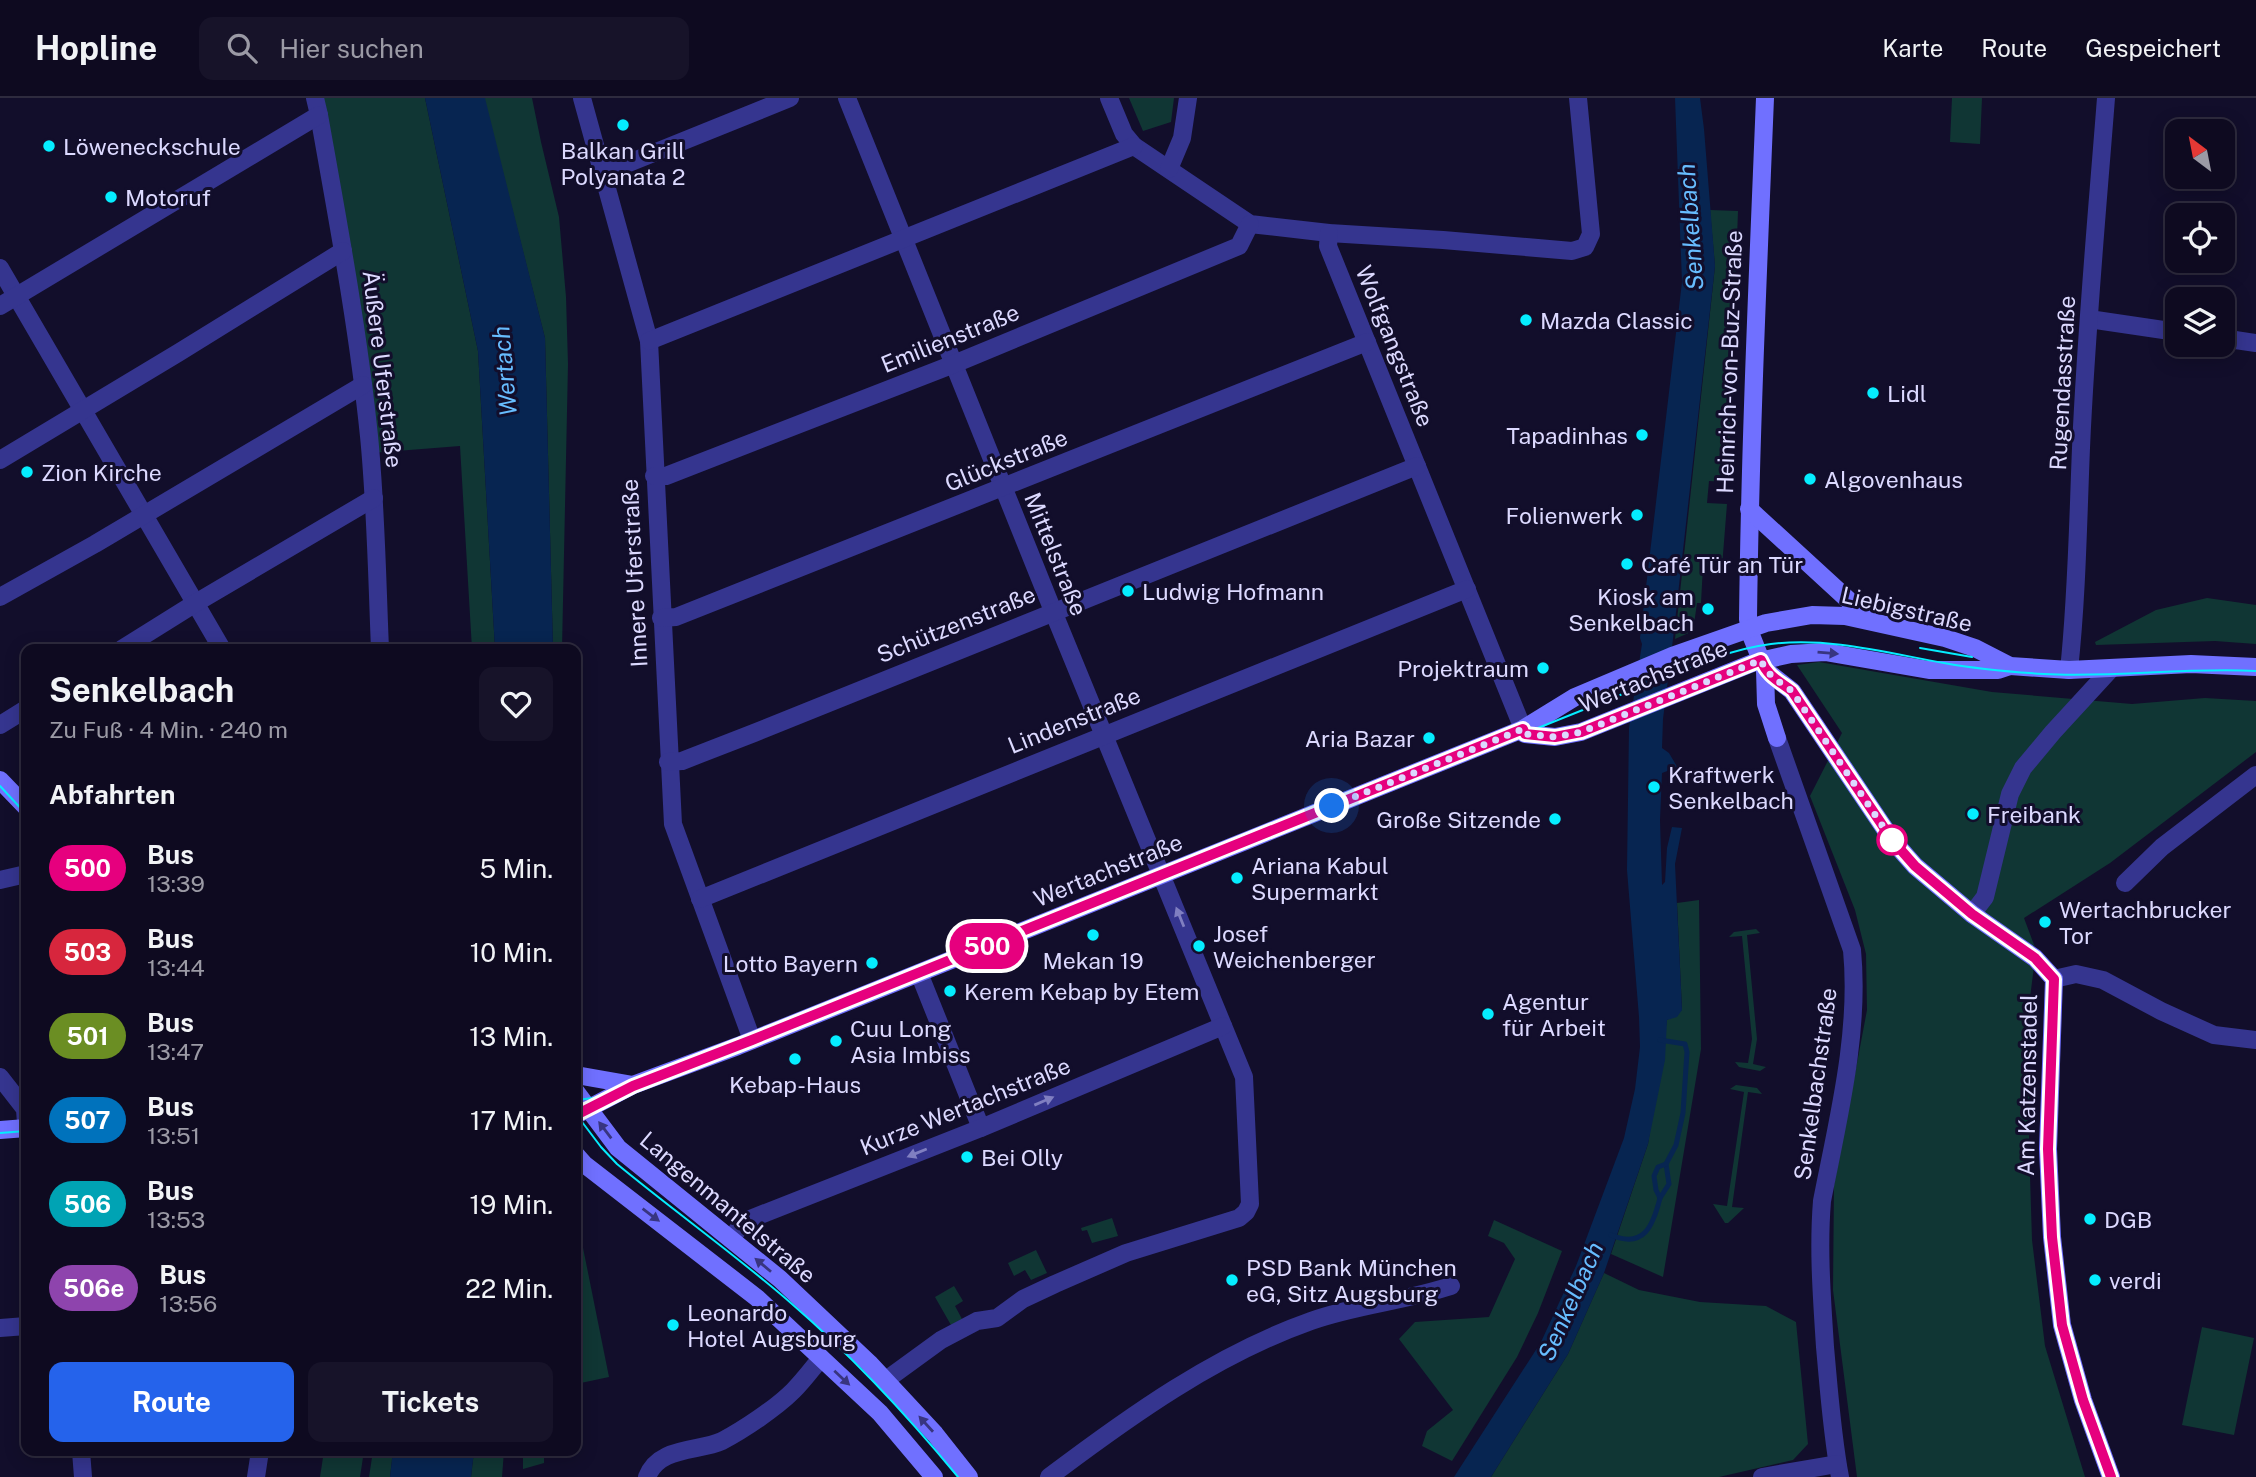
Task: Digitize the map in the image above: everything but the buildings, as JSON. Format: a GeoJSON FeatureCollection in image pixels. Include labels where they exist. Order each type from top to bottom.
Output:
{"type":"FeatureCollection","features":[{"type":"Feature","properties":{"kind":"street","name":"Innere Uferstraße"},"geometry":{"type":"LineString","coordinates":[[582,98],[649,341],[673,824],[752,1040]]}},
{"type":"Feature","properties":{"kind":"street"},"geometry":{"type":"LineString","coordinates":[[604,173],[790,98]]}},
{"type":"Feature","properties":{"kind":"street","name":"Mittelstraße"},"geometry":{"type":"LineString","coordinates":[[847,98],[1244,1077],[1250,1204],[1239,1218],[1108,1261],[1023,1299],[997,1318],[977,1321],[941,1340],[886,1380]]}},
{"type":"Feature","properties":{"kind":"street"},"geometry":{"type":"LineString","coordinates":[[1110,98],[1124,134],[1133,146],[1250,224],[1329,233],[1572,251],[1585,247],[1591,234],[1578,98]]}},
{"type":"Feature","properties":{"kind":"street"},"geometry":{"type":"LineString","coordinates":[[1169,169],[1182,138],[1188,98]]}},
{"type":"Feature","properties":{"kind":"street","name":"Heinrich-von-Buz-Straße"},"geometry":{"type":"LineString","coordinates":[[1763,665],[1750,629],[1749,509],[1765,98]]}},
{"type":"Feature","properties":{"kind":"street","name":"Rugendasstraße"},"geometry":{"type":"LineString","coordinates":[[2069,670],[2080,516],[2089,319],[2106,98]]}},
{"type":"Feature","properties":{"kind":"street"},"geometry":{"type":"LineString","coordinates":[[0,306],[317,106]]}},
{"type":"Feature","properties":{"kind":"street","name":"Äußere Uferstraße"},"geometry":{"type":"LineString","coordinates":[[317,106],[363,385],[374,498],[380,644]]}},
{"type":"Feature","properties":{"kind":"street"},"geometry":{"type":"LineString","coordinates":[[649,341],[1133,146]]}},
{"type":"Feature","properties":{"kind":"street","name":"Emilienstraße"},"geometry":{"type":"LineString","coordinates":[[654,475],[666,476],[954,364],[1239,246],[1250,224]]}},
{"type":"Feature","properties":{"kind":"street","name":"Wolfgangstraße"},"geometry":{"type":"LineString","coordinates":[[1329,233],[1328,246],[1523,729]]}},
{"type":"Feature","properties":{"kind":"street"},"geometry":{"type":"LineString","coordinates":[[0,460],[342,251]]}},
{"type":"Feature","properties":{"kind":"street"},"geometry":{"type":"LineString","coordinates":[[0,268],[219,644]]}},
{"type":"Feature","properties":{"kind":"street"},"geometry":{"type":"LineString","coordinates":[[2089,319],[2165,330]]}},
{"type":"Feature","properties":{"kind":"street"},"geometry":{"type":"LineString","coordinates":[[2235,340],[2256,343]]}},
{"type":"Feature","properties":{"kind":"street","name":"Glückstraße"},"geometry":{"type":"LineString","coordinates":[[661,618],[676,617],[1367,342]]}},
{"type":"Feature","properties":{"kind":"street"},"geometry":{"type":"LineString","coordinates":[[0,597],[363,385]]}},
{"type":"Feature","properties":{"kind":"street","name":"Schützenstraße"},"geometry":{"type":"LineString","coordinates":[[668,762],[682,761],[1417,466]]}},
{"type":"Feature","properties":{"kind":"street"},"geometry":{"type":"LineString","coordinates":[[130,644],[374,498]]}},
{"type":"Feature","properties":{"kind":"street"},"geometry":{"type":"LineString","coordinates":[[1749,509],[1871,621]]}},
{"type":"Feature","properties":{"kind":"street","name":"Lindenstraße"},"geometry":{"type":"LineString","coordinates":[[700,899],[1467,589]]}},
{"type":"Feature","properties":{"kind":"street","name":"Liebigstraße"},"geometry":{"type":"LineString","coordinates":[[1750,629],[1790,618],[1812,615],[1845,616],[1945,638],[1975,648],[2010,666]]}},
{"type":"Feature","properties":{"kind":"street","name":"Wertachstraße"},"geometry":{"type":"LineString","coordinates":[[582,1111],[633,1086],[1523,729],[1575,698],[1638,670],[1750,629]]}},
{"type":"Feature","properties":{"kind":"street","name":"Liebigstraße"},"geometry":{"type":"LineString","coordinates":[[1763,665],[1791,654],[1825,652],[1928,670],[1998,670],[2010,666],[2110,670],[2191,664],[2256,667]]}},
{"type":"Feature","properties":{"kind":"street"},"geometry":{"type":"LineString","coordinates":[[1763,665],[1773,686],[1792,691],[1893,841],[1915,866],[1972,914],[2035,958],[2054,979],[2076,974],[2103,980],[2214,1035],[2256,1040]]}},
{"type":"Feature","properties":{"kind":"street","name":"Wertachstraße"},"geometry":{"type":"LineString","coordinates":[[1523,729],[1525,734],[1555,737],[1581,732],[1666,698],[1763,665]]}},
{"type":"Feature","properties":{"kind":"street"},"geometry":{"type":"LineString","coordinates":[[1972,914],[1985,897],[2010,794],[2023,768],[2110,670]]}},
{"type":"Feature","properties":{"kind":"street","name":"Senkelbachstraße"},"geometry":{"type":"LineString","coordinates":[[1773,686],[1768,710],[1852,950],[1855,984],[1847,1067],[1820,1222],[1822,1302],[1838,1471]]}},
{"type":"Feature","properties":{"kind":"street"},"geometry":{"type":"LineString","coordinates":[[0,726],[21,712]]}},
{"type":"Feature","properties":{"kind":"street"},"geometry":{"type":"LineString","coordinates":[[2125,883],[2162,847],[2256,775]]}},
{"type":"Feature","properties":{"kind":"street"},"geometry":{"type":"LineString","coordinates":[[0,780],[21,802]]}},
{"type":"Feature","properties":{"kind":"street"},"geometry":{"type":"LineString","coordinates":[[0,880],[21,875]]}},
{"type":"Feature","properties":{"kind":"street"},"geometry":{"type":"LineString","coordinates":[[919,973],[981,1128]]}},
{"type":"Feature","properties":{"kind":"street","name":"Am Katzenstadel"},"geometry":{"type":"LineString","coordinates":[[2054,979],[2048,1149],[2052,1237],[2062,1325],[2083,1400],[2111,1477]]}},
{"type":"Feature","properties":{"kind":"street","name":"Kurze Wertachstraße"},"geometry":{"type":"LineString","coordinates":[[731,1238],[745,1221],[981,1128],[1223,1026]]}},
{"type":"Feature","properties":{"kind":"street"},"geometry":{"type":"LineString","coordinates":[[581,1076],[633,1086]]}},
{"type":"Feature","properties":{"kind":"street"},"geometry":{"type":"LineString","coordinates":[[0,1077],[21,1104]]}},
{"type":"Feature","properties":{"kind":"street","name":"Langenmantelstraße"},"geometry":{"type":"LineString","coordinates":[[582,1111],[618,1148],[790,1289],[886,1380],[969,1477]]}},
{"type":"Feature","properties":{"kind":"street"},"geometry":{"type":"LineString","coordinates":[[0,1130],[21,1126]]}},
{"type":"Feature","properties":{"kind":"street"},"geometry":{"type":"LineString","coordinates":[[581,1160],[757,1298],[880,1413],[934,1477]]}},
{"type":"Feature","properties":{"kind":"street"},"geometry":{"type":"LineString","coordinates":[[1049,1477],[1098,1440],[1179,1386],[1279,1333],[1351,1309],[1423,1295],[1451,1286]]}},
{"type":"Feature","properties":{"kind":"street"},"geometry":{"type":"LineString","coordinates":[[0,1328],[21,1326]]}},
{"type":"Feature","properties":{"kind":"street"},"geometry":{"type":"LineString","coordinates":[[647,1477],[658,1463],[671,1454],[720,1441],[776,1406],[793,1391],[821,1358]]}},
{"type":"Feature","properties":{"kind":"street"},"geometry":{"type":"LineString","coordinates":[[81,1456],[83,1477]]}},
{"type":"Feature","properties":{"kind":"street"},"geometry":{"type":"LineString","coordinates":[[256,1477],[259,1456]]}},
{"type":"Feature","properties":{"kind":"street"},"geometry":{"type":"LineString","coordinates":[[1762,1477],[1838,1471]]}},
{"type":"Feature","properties":{"kind":"green space"},"geometry":{"type":"Polygon","coordinates":[[[315,98],[425,98],[478,351],[495,644],[472,644],[460,446],[371,453],[315,98]]]}},
{"type":"Feature","properties":{"kind":"green space"},"geometry":{"type":"Polygon","coordinates":[[[484,98],[532,98],[559,217],[568,364],[562,644],[553,644],[545,338],[484,98]]]}},
{"type":"Feature","properties":{"kind":"green space"},"geometry":{"type":"Polygon","coordinates":[[[1129,98],[1174,98],[1171,122],[1143,131],[1129,98]]]}},
{"type":"Feature","properties":{"kind":"green space"},"geometry":{"type":"Polygon","coordinates":[[[1952,98],[1982,98],[1980,144],[1950,142],[1952,98]]]}},
{"type":"Feature","properties":{"kind":"green space"},"geometry":{"type":"Polygon","coordinates":[[[1710,210],[1738,211],[1728,482],[1709,481],[1707,503],[1727,504],[1722,567],[1703,566],[1701,603],[1697,603],[1693,631],[1675,639],[1715,266],[1710,210]]]}},
{"type":"Feature","properties":{"kind":"green space"},"geometry":{"type":"Polygon","coordinates":[[[2207,598],[2256,605],[2256,644],[2215,641],[2096,645],[2095,642],[2156,610],[2207,598]]]}},
{"type":"Feature","properties":{"kind":"green space"},"geometry":{"type":"Polygon","coordinates":[[[1819,662],[1992,692],[2132,704],[2205,698],[2256,701],[2256,752],[2110,863],[2024,918],[2036,950],[2030,998],[2029,1144],[2032,1240],[2045,1346],[2085,1477],[1857,1477],[1833,1290],[1834,1185],[1867,1010],[1866,954],[1855,910],[1810,796],[1842,733],[1797,665],[1819,662]]]}},
{"type":"Feature","properties":{"kind":"green space"},"geometry":{"type":"Polygon","coordinates":[[[1699,900],[1701,1049],[1663,1277],[1611,1254],[1648,1144],[1667,1020],[1682,1010],[1677,903],[1699,900]]]}},
{"type":"Feature","properties":{"kind":"green space"},"geometry":{"type":"Polygon","coordinates":[[[1756,929],[1760,933],[1747,935],[1757,1039],[1753,1064],[1766,1067],[1760,1071],[1739,1067],[1735,1062],[1748,1063],[1752,1039],[1742,936],[1729,937],[1734,932],[1756,929]]]}},
{"type":"Feature","properties":{"kind":"green space"},"geometry":{"type":"Polygon","coordinates":[[[1736,1085],[1757,1088],[1762,1094],[1748,1092],[1732,1207],[1744,1208],[1725,1223],[1713,1204],[1727,1206],[1744,1092],[1730,1089],[1736,1085]]]}},
{"type":"Feature","properties":{"kind":"green space"},"geometry":{"type":"Polygon","coordinates":[[[1112,1218],[1118,1236],[1092,1243],[1087,1230],[1082,1231],[1081,1228],[1112,1218]]]}},
{"type":"Feature","properties":{"kind":"green space"},"geometry":{"type":"Polygon","coordinates":[[[1494,1220],[1562,1251],[1538,1313],[1517,1357],[1452,1461],[1422,1446],[1427,1431],[1453,1410],[1399,1339],[1415,1322],[1489,1317],[1515,1259],[1504,1243],[1488,1236],[1494,1220]]]}},
{"type":"Feature","properties":{"kind":"green space"},"geometry":{"type":"Polygon","coordinates":[[[581,1238],[609,1377],[581,1383],[581,1238]]]}},
{"type":"Feature","properties":{"kind":"green space"},"geometry":{"type":"Polygon","coordinates":[[[1036,1250],[1047,1273],[1031,1280],[1025,1270],[1014,1276],[1008,1263],[1036,1250]]]}},
{"type":"Feature","properties":{"kind":"green space"},"geometry":{"type":"Polygon","coordinates":[[[1604,1273],[1639,1290],[1700,1302],[1766,1306],[1796,1322],[1808,1444],[1793,1460],[1719,1477],[1491,1477],[1568,1354],[1604,1273]]]}},
{"type":"Feature","properties":{"kind":"green space"},"geometry":{"type":"Polygon","coordinates":[[[954,1286],[963,1301],[955,1306],[962,1319],[951,1325],[935,1297],[954,1286]]]}},
{"type":"Feature","properties":{"kind":"green space"},"geometry":{"type":"Polygon","coordinates":[[[2202,1327],[2254,1338],[2234,1435],[2182,1425],[2202,1327]]]}},
{"type":"Feature","properties":{"kind":"green space"},"geometry":{"type":"Polygon","coordinates":[[[323,1456],[363,1456],[360,1477],[320,1477],[323,1456]]]}},
{"type":"Feature","properties":{"kind":"green space"},"geometry":{"type":"Polygon","coordinates":[[[372,1456],[392,1456],[390,1477],[369,1477],[372,1456]]]}},
{"type":"Feature","properties":{"kind":"green space"},"geometry":{"type":"Polygon","coordinates":[[[473,1456],[504,1456],[502,1477],[471,1477],[473,1456]]]}},
{"type":"Feature","properties":{"kind":"green space"},"geometry":{"type":"Polygon","coordinates":[[[523,1456],[544,1456],[544,1463],[523,1469],[523,1456]]]}},
{"type":"Feature","properties":{"kind":"water","name":"Wertach"},"geometry":{"type":"Polygon","coordinates":[[[425,98],[485,98],[545,338],[553,644],[495,644],[478,351],[425,98]]]}},
{"type":"Feature","properties":{"kind":"water","name":"Senkelbach"},"geometry":{"type":"Polygon","coordinates":[[[1675,98],[1700,98],[1715,266],[1663,719],[1662,748],[1669,753],[1679,770],[1662,773],[1660,820],[1662,885],[1665,882],[1667,848],[1672,827],[1682,828],[1675,864],[1682,1010],[1677,1017],[1667,1020],[1665,1060],[1648,1144],[1604,1273],[1568,1354],[1491,1477],[1454,1477],[1541,1342],[1576,1266],[1624,1138],[1635,1089],[1640,1047],[1627,870],[1629,728],[1642,644],[1640,638],[1682,282],[1675,98]]]}},
{"type":"Feature","properties":{"kind":"water"},"geometry":{"type":"Polygon","coordinates":[[[392,1456],[473,1456],[471,1477],[390,1477],[392,1456]]]}},
{"type":"Feature","properties":{"kind":"waterway"},"geometry":{"type":"LineString","coordinates":[[1611,1235],[1632,1239],[1639,1237],[1650,1226],[1660,1198],[1654,1176],[1658,1167],[1666,1164],[1676,1145],[1683,1113],[1687,1052],[1685,1044],[1660,1040]]}},
{"type":"Feature","properties":{"kind":"waterway"},"geometry":{"type":"LineString","coordinates":[[1660,1198],[1669,1184],[1666,1164]]}},
{"type":"Feature","properties":{"kind":"tram line"},"geometry":{"type":"LineString","coordinates":[[581,1099],[619,1095],[660,1081],[1685,669],[1736,651],[1793,642],[1837,644],[1969,667],[2044,674],[2256,671]]}},
{"type":"Feature","properties":{"kind":"tram line"},"geometry":{"type":"LineString","coordinates":[[1920,648],[1972,657]]}},
{"type":"Feature","properties":{"kind":"tram line"},"geometry":{"type":"LineString","coordinates":[[0,786],[21,809]]}},
{"type":"Feature","properties":{"kind":"tram line"},"geometry":{"type":"LineString","coordinates":[[581,1121],[617,1164],[771,1286],[836,1344],[899,1409],[958,1477]]}},
{"type":"Feature","properties":{"kind":"tram line"},"geometry":{"type":"LineString","coordinates":[[0,1133],[21,1131]]}},
{"type":"Feature","properties":{"kind":"bus line","name":"500"},"geometry":{"type":"LineString","coordinates":[[581,1112],[633,1086],[1523,729],[1525,734],[1555,737],[1581,732],[1761,660],[1765,670],[1792,691],[1893,841],[1915,866],[1972,914],[2035,958],[2054,979],[2048,1149],[2052,1237],[2062,1325],[2083,1400],[2111,1477]]}},
{"type":"Feature","properties":{"kind":"place","name":"Balkan Grill Polyanata 2"},"geometry":{"type":"Point","coordinates":[623,125]}},
{"type":"Feature","properties":{"kind":"place","name":"Löweneckschule"},"geometry":{"type":"Point","coordinates":[49,146]}},
{"type":"Feature","properties":{"kind":"place","name":"Motoruf"},"geometry":{"type":"Point","coordinates":[111,197]}},
{"type":"Feature","properties":{"kind":"place","name":"Mazda Classic"},"geometry":{"type":"Point","coordinates":[1526,320]}},
{"type":"Feature","properties":{"kind":"place","name":"Lidl"},"geometry":{"type":"Point","coordinates":[1873,393]}},
{"type":"Feature","properties":{"kind":"place","name":"Tapadinhas"},"geometry":{"type":"Point","coordinates":[1642,435]}},
{"type":"Feature","properties":{"kind":"place","name":"Zion Kirche"},"geometry":{"type":"Point","coordinates":[27,472]}},
{"type":"Feature","properties":{"kind":"place","name":"Algovenhaus"},"geometry":{"type":"Point","coordinates":[1810,479]}},
{"type":"Feature","properties":{"kind":"place","name":"Folienwerk"},"geometry":{"type":"Point","coordinates":[1637,515]}},
{"type":"Feature","properties":{"kind":"place","name":"Café Tür an Tür"},"geometry":{"type":"Point","coordinates":[1627,564]}},
{"type":"Feature","properties":{"kind":"place","name":"Ludwig Hofmann"},"geometry":{"type":"Point","coordinates":[1128,591]}},
{"type":"Feature","properties":{"kind":"place","name":"Kiosk am Senkelbach"},"geometry":{"type":"Point","coordinates":[1708,609]}},
{"type":"Feature","properties":{"kind":"place","name":"Projektraum"},"geometry":{"type":"Point","coordinates":[1543,668]}},
{"type":"Feature","properties":{"kind":"place","name":"Aria Bazar"},"geometry":{"type":"Point","coordinates":[1429,738]}},
{"type":"Feature","properties":{"kind":"place","name":"Kraftwerk Senkelbach"},"geometry":{"type":"Point","coordinates":[1654,787]}},
{"type":"Feature","properties":{"kind":"place","name":"Freibank"},"geometry":{"type":"Point","coordinates":[1973,814]}},
{"type":"Feature","properties":{"kind":"place","name":"Große Sitzende"},"geometry":{"type":"Point","coordinates":[1555,819]}},
{"type":"Feature","properties":{"kind":"place","name":"Ariana Kabul Supermarkt"},"geometry":{"type":"Point","coordinates":[1237,878]}},
{"type":"Feature","properties":{"kind":"place","name":"Wertachbrucker Tor"},"geometry":{"type":"Point","coordinates":[2045,922]}},
{"type":"Feature","properties":{"kind":"place","name":"Mekan 19"},"geometry":{"type":"Point","coordinates":[1093,935]}},
{"type":"Feature","properties":{"kind":"place","name":"Josef Weichenberger"},"geometry":{"type":"Point","coordinates":[1199,946]}},
{"type":"Feature","properties":{"kind":"place","name":"Lotto Bayern"},"geometry":{"type":"Point","coordinates":[872,963]}},
{"type":"Feature","properties":{"kind":"place","name":"Kerem Kebap by Etem"},"geometry":{"type":"Point","coordinates":[950,991]}},
{"type":"Feature","properties":{"kind":"place","name":"Agentur für Arbeit"},"geometry":{"type":"Point","coordinates":[1488,1014]}},
{"type":"Feature","properties":{"kind":"place","name":"Cuu Long Asia Imbiss"},"geometry":{"type":"Point","coordinates":[836,1041]}},
{"type":"Feature","properties":{"kind":"place","name":"Kebap-Haus"},"geometry":{"type":"Point","coordinates":[795,1059]}},
{"type":"Feature","properties":{"kind":"place","name":"Bei Olly"},"geometry":{"type":"Point","coordinates":[967,1157]}},
{"type":"Feature","properties":{"kind":"place","name":"DGB"},"geometry":{"type":"Point","coordinates":[2090,1219]}},
{"type":"Feature","properties":{"kind":"place","name":"PSD Bank München eG, Sitz Augsburg"},"geometry":{"type":"Point","coordinates":[1232,1280]}},
{"type":"Feature","properties":{"kind":"place","name":"verdi"},"geometry":{"type":"Point","coordinates":[2095,1280]}},
{"type":"Feature","properties":{"kind":"place","name":"Leonardo Hotel Augsburg"},"geometry":{"type":"Point","coordinates":[673,1325]}},
{"type":"Feature","properties":{"kind":"route"},"geometry":{"type":"LineString","coordinates":[[1332,806],[1523,729],[1525,734],[1555,737],[1581,732],[1761,660],[1765,670],[1792,691],[1892,840]]}}]}
